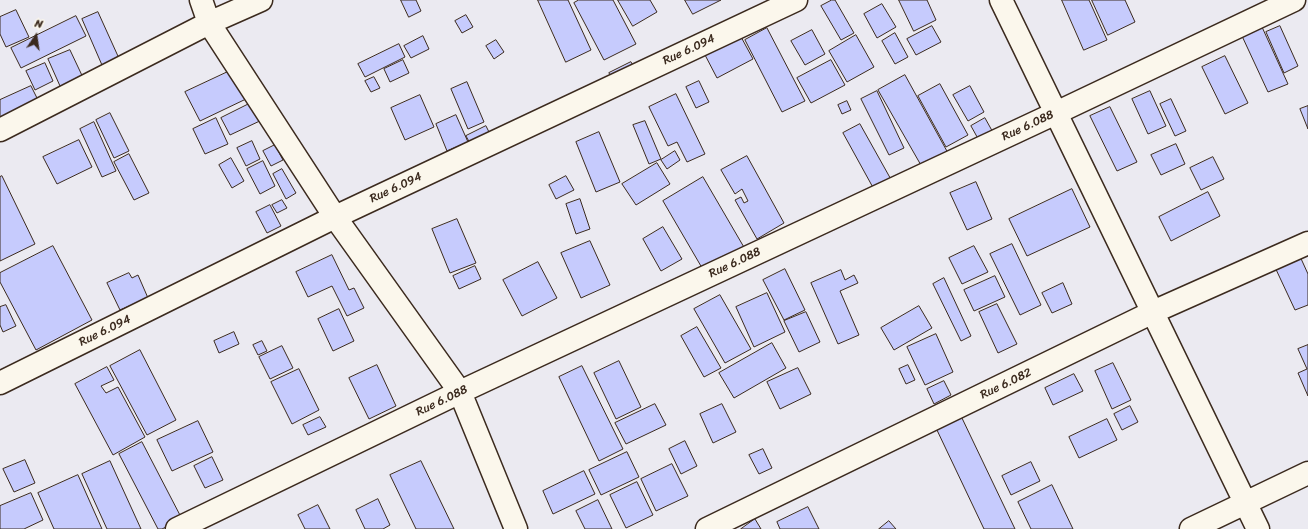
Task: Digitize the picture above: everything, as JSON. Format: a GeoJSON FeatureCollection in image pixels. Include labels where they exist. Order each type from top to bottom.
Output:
{"type":"FeatureCollection","features":[{"type":"Feature","properties":{"kind":"street"},"geometry":{"type":"LineString","coordinates":[[201,0],[209,23],[334,217],[460,392],[516,529]]}},
{"type":"Feature","properties":{"kind":"street"},"geometry":{"type":"LineString","coordinates":[[0,130],[209,23],[261,0]]}},
{"type":"Feature","properties":{"kind":"street","name":"Rue 6.094"},"geometry":{"type":"LineString","coordinates":[[0,383],[334,217],[796,0]]}},
{"type":"Feature","properties":{"kind":"street"},"geometry":{"type":"LineString","coordinates":[[1001,0],[1258,529]]}},
{"type":"Feature","properties":{"kind":"street","name":"Rue 6.088"},"geometry":{"type":"LineString","coordinates":[[177,529],[460,392],[1294,0]]}},
{"type":"Feature","properties":{"kind":"street","name":"Rue 6.082"},"geometry":{"type":"LineString","coordinates":[[707,529],[1153,312],[1308,243]]}},
{"type":"Feature","properties":{"kind":"street"},"geometry":{"type":"LineString","coordinates":[[1191,529],[1308,473]]}},
{"type":"Feature","properties":{"kind":"building"},"geometry":{"type":"Polygon","coordinates":[[[401,0],[416,0],[421,11],[409,17],[401,0]]]}},
{"type":"Feature","properties":{"kind":"building"},"geometry":{"type":"Polygon","coordinates":[[[538,0],[568,0],[591,50],[566,62],[538,0]]]}},
{"type":"Feature","properties":{"kind":"building"},"geometry":{"type":"Polygon","coordinates":[[[579,0],[613,0],[636,44],[604,60],[574,3],[579,0]]]}},
{"type":"Feature","properties":{"kind":"building"},"geometry":{"type":"Polygon","coordinates":[[[618,0],[650,0],[657,12],[633,26],[618,0]]]}},
{"type":"Feature","properties":{"kind":"building"},"geometry":{"type":"Polygon","coordinates":[[[685,0],[721,0],[693,14],[685,0]]]}},
{"type":"Feature","properties":{"kind":"building"},"geometry":{"type":"Polygon","coordinates":[[[835,0],[854,33],[841,40],[821,6],[835,0]]]}},
{"type":"Feature","properties":{"kind":"building"},"geometry":{"type":"Polygon","coordinates":[[[899,0],[927,0],[936,20],[914,31],[899,0]]]}},
{"type":"Feature","properties":{"kind":"building"},"geometry":{"type":"Polygon","coordinates":[[[1062,0],[1089,0],[1107,40],[1084,50],[1062,0]]]}},
{"type":"Feature","properties":{"kind":"building"},"geometry":{"type":"Polygon","coordinates":[[[1092,0],[1125,0],[1135,22],[1108,35],[1092,0]]]}},
{"type":"Feature","properties":{"kind":"building"},"geometry":{"type":"Polygon","coordinates":[[[882,4],[896,27],[877,38],[864,14],[882,4]]]}},
{"type":"Feature","properties":{"kind":"building"},"geometry":{"type":"Polygon","coordinates":[[[16,10],[29,37],[6,47],[0,34],[0,17],[16,10]]]}},
{"type":"Feature","properties":{"kind":"building"},"geometry":{"type":"Polygon","coordinates":[[[98,12],[122,65],[105,72],[82,19],[98,12]]]}},
{"type":"Feature","properties":{"kind":"building"},"geometry":{"type":"Polygon","coordinates":[[[466,15],[473,27],[462,33],[455,21],[466,15]]]}},
{"type":"Feature","properties":{"kind":"building"},"geometry":{"type":"Polygon","coordinates":[[[76,16],[86,36],[21,68],[11,48],[76,16]]]}},
{"type":"Feature","properties":{"kind":"building"},"geometry":{"type":"Polygon","coordinates":[[[932,26],[941,42],[916,55],[907,39],[932,26]]]}},
{"type":"Feature","properties":{"kind":"building"},"geometry":{"type":"Polygon","coordinates":[[[1280,26],[1298,66],[1284,73],[1266,32],[1280,26]]]}},
{"type":"Feature","properties":{"kind":"building"},"geometry":{"type":"Polygon","coordinates":[[[1262,27],[1288,84],[1268,92],[1242,36],[1262,27]]]}},
{"type":"Feature","properties":{"kind":"building"},"geometry":{"type":"Polygon","coordinates":[[[767,28],[805,101],[782,112],[745,40],[767,28]]]}},
{"type":"Feature","properties":{"kind":"building"},"geometry":{"type":"Polygon","coordinates":[[[812,30],[825,54],[805,65],[791,41],[812,30]]]}},
{"type":"Feature","properties":{"kind":"building"},"geometry":{"type":"Polygon","coordinates":[[[895,33],[908,57],[895,64],[882,41],[895,33]]]}},
{"type":"Feature","properties":{"kind":"building"},"geometry":{"type":"Polygon","coordinates":[[[740,35],[753,59],[717,78],[704,53],[740,35]]]}},
{"type":"Feature","properties":{"kind":"building"},"geometry":{"type":"Polygon","coordinates":[[[856,35],[874,67],[847,82],[829,51],[856,35]]]}},
{"type":"Feature","properties":{"kind":"building"},"geometry":{"type":"Polygon","coordinates":[[[423,36],[429,49],[411,58],[404,46],[423,36]]]}},
{"type":"Feature","properties":{"kind":"building"},"geometry":{"type":"Polygon","coordinates":[[[496,40],[504,52],[494,59],[486,46],[496,40]]]}},
{"type":"Feature","properties":{"kind":"building"},"geometry":{"type":"Polygon","coordinates":[[[399,44],[405,57],[365,77],[358,64],[399,44]]]}},
{"type":"Feature","properties":{"kind":"building"},"geometry":{"type":"Polygon","coordinates":[[[70,50],[87,86],[64,95],[48,59],[70,50]]]}},
{"type":"Feature","properties":{"kind":"building"},"geometry":{"type":"Polygon","coordinates":[[[1225,56],[1248,103],[1225,114],[1202,67],[1225,56]]]}},
{"type":"Feature","properties":{"kind":"building"},"geometry":{"type":"Polygon","coordinates":[[[403,60],[409,73],[390,82],[384,69],[403,60]]]}},
{"type":"Feature","properties":{"kind":"building"},"geometry":{"type":"Polygon","coordinates":[[[831,60],[845,85],[811,103],[797,78],[831,60]]]}},
{"type":"Feature","properties":{"kind":"building"},"geometry":{"type":"Polygon","coordinates":[[[631,62],[637,72],[615,84],[609,73],[631,62]]]}},
{"type":"Feature","properties":{"kind":"building"},"geometry":{"type":"Polygon","coordinates":[[[45,63],[53,81],[35,90],[26,71],[45,63]]]}},
{"type":"Feature","properties":{"kind":"building"},"geometry":{"type":"Polygon","coordinates":[[[232,70],[246,99],[200,121],[185,92],[232,70]]]}},
{"type":"Feature","properties":{"kind":"building"},"geometry":{"type":"Polygon","coordinates":[[[905,75],[948,153],[922,167],[878,90],[905,75]]]}},
{"type":"Feature","properties":{"kind":"building"},"geometry":{"type":"Polygon","coordinates":[[[374,77],[380,88],[371,92],[365,81],[374,77]]]}},
{"type":"Feature","properties":{"kind":"building"},"geometry":{"type":"Polygon","coordinates":[[[699,81],[709,102],[696,108],[686,87],[699,81]]]}},
{"type":"Feature","properties":{"kind":"building"},"geometry":{"type":"Polygon","coordinates":[[[467,82],[484,122],[468,129],[451,89],[467,82]]]}},
{"type":"Feature","properties":{"kind":"building"},"geometry":{"type":"Polygon","coordinates":[[[940,84],[968,135],[946,147],[918,96],[940,84]]]}},
{"type":"Feature","properties":{"kind":"building"},"geometry":{"type":"Polygon","coordinates":[[[31,86],[41,106],[5,128],[0,116],[0,100],[31,86]]]}},
{"type":"Feature","properties":{"kind":"building"},"geometry":{"type":"Polygon","coordinates":[[[970,86],[984,112],[968,121],[953,95],[970,86]]]}},
{"type":"Feature","properties":{"kind":"building"},"geometry":{"type":"Polygon","coordinates":[[[877,91],[904,148],[889,155],[861,99],[877,91]]]}},
{"type":"Feature","properties":{"kind":"building"},"geometry":{"type":"Polygon","coordinates":[[[1150,91],[1166,126],[1148,134],[1132,99],[1150,91]]]}},
{"type":"Feature","properties":{"kind":"building"},"geometry":{"type":"Polygon","coordinates":[[[676,94],[705,154],[687,162],[677,142],[668,146],[649,107],[676,94]]]}},
{"type":"Feature","properties":{"kind":"building"},"geometry":{"type":"Polygon","coordinates":[[[420,95],[434,127],[405,140],[391,108],[420,95]]]}},
{"type":"Feature","properties":{"kind":"building"},"geometry":{"type":"Polygon","coordinates":[[[1171,99],[1186,131],[1175,136],[1160,104],[1171,99]]]}},
{"type":"Feature","properties":{"kind":"building"},"geometry":{"type":"Polygon","coordinates":[[[255,101],[264,119],[230,135],[221,118],[255,101]]]}},
{"type":"Feature","properties":{"kind":"building"},"geometry":{"type":"Polygon","coordinates":[[[847,101],[851,110],[842,114],[838,105],[847,101]]]}},
{"type":"Feature","properties":{"kind":"building"},"geometry":{"type":"Polygon","coordinates":[[[1308,106],[1308,129],[1300,109],[1308,106]]]}},
{"type":"Feature","properties":{"kind":"building"},"geometry":{"type":"Polygon","coordinates":[[[1110,107],[1137,162],[1117,171],[1090,116],[1110,107]]]}},
{"type":"Feature","properties":{"kind":"building"},"geometry":{"type":"Polygon","coordinates":[[[110,113],[129,151],[114,158],[96,120],[110,113]]]}},
{"type":"Feature","properties":{"kind":"building"},"geometry":{"type":"Polygon","coordinates":[[[456,115],[468,142],[447,151],[436,124],[456,115]]]}},
{"type":"Feature","properties":{"kind":"building"},"geometry":{"type":"Polygon","coordinates":[[[216,118],[228,144],[205,154],[193,129],[216,118]]]}},
{"type":"Feature","properties":{"kind":"building"},"geometry":{"type":"Polygon","coordinates":[[[985,118],[995,136],[981,144],[971,126],[985,118]]]}},
{"type":"Feature","properties":{"kind":"building"},"geometry":{"type":"Polygon","coordinates":[[[645,121],[661,159],[649,164],[633,125],[645,121]]]}},
{"type":"Feature","properties":{"kind":"building"},"geometry":{"type":"Polygon","coordinates":[[[94,122],[116,171],[102,177],[80,129],[94,122]]]}},
{"type":"Feature","properties":{"kind":"building"},"geometry":{"type":"Polygon","coordinates":[[[860,124],[893,183],[876,193],[843,133],[860,124]]]}},
{"type":"Feature","properties":{"kind":"building"},"geometry":{"type":"Polygon","coordinates":[[[486,126],[491,136],[471,145],[466,136],[486,126]]]}},
{"type":"Feature","properties":{"kind":"building"},"geometry":{"type":"Polygon","coordinates":[[[599,132],[620,182],[596,192],[576,142],[599,132]]]}},
{"type":"Feature","properties":{"kind":"building"},"geometry":{"type":"Polygon","coordinates":[[[79,140],[92,167],[57,184],[43,157],[79,140]]]}},
{"type":"Feature","properties":{"kind":"building"},"geometry":{"type":"Polygon","coordinates":[[[252,141],[260,159],[246,166],[237,148],[252,141]]]}},
{"type":"Feature","properties":{"kind":"building"},"geometry":{"type":"Polygon","coordinates":[[[1176,144],[1185,164],[1161,175],[1151,155],[1176,144]]]}},
{"type":"Feature","properties":{"kind":"building"},"geometry":{"type":"Polygon","coordinates":[[[275,145],[283,160],[271,166],[263,151],[275,145]]]}},
{"type":"Feature","properties":{"kind":"building"},"geometry":{"type":"Polygon","coordinates":[[[675,151],[680,160],[667,169],[661,160],[675,151]]]}},
{"type":"Feature","properties":{"kind":"building"},"geometry":{"type":"Polygon","coordinates":[[[129,154],[149,193],[134,200],[114,162],[129,154]]]}},
{"type":"Feature","properties":{"kind":"building"},"geometry":{"type":"Polygon","coordinates":[[[747,156],[784,223],[757,239],[735,200],[741,197],[744,203],[748,201],[742,189],[735,194],[721,170],[747,156]]]}},
{"type":"Feature","properties":{"kind":"building"},"geometry":{"type":"Polygon","coordinates":[[[1213,157],[1224,179],[1201,190],[1190,168],[1213,157]]]}},
{"type":"Feature","properties":{"kind":"building"},"geometry":{"type":"Polygon","coordinates":[[[231,158],[244,181],[232,188],[219,165],[231,158]]]}},
{"type":"Feature","properties":{"kind":"building"},"geometry":{"type":"Polygon","coordinates":[[[263,161],[275,186],[260,194],[247,169],[263,161]]]}},
{"type":"Feature","properties":{"kind":"building"},"geometry":{"type":"Polygon","coordinates":[[[657,163],[670,184],[636,205],[622,184],[657,163]]]}},
{"type":"Feature","properties":{"kind":"building"},"geometry":{"type":"Polygon","coordinates":[[[282,169],[296,193],[286,199],[273,174],[282,169]]]}},
{"type":"Feature","properties":{"kind":"building"},"geometry":{"type":"Polygon","coordinates":[[[2,176],[35,244],[0,261],[0,177],[2,176]]]}},
{"type":"Feature","properties":{"kind":"building"},"geometry":{"type":"Polygon","coordinates":[[[566,176],[574,190],[556,199],[549,185],[566,176]]]}},
{"type":"Feature","properties":{"kind":"building"},"geometry":{"type":"Polygon","coordinates":[[[703,177],[745,249],[705,273],[663,201],[703,177]]]}},
{"type":"Feature","properties":{"kind":"building"},"geometry":{"type":"Polygon","coordinates":[[[976,182],[992,219],[967,230],[950,193],[976,182]]]}},
{"type":"Feature","properties":{"kind":"building"},"geometry":{"type":"Polygon","coordinates":[[[1072,189],[1090,227],[1027,256],[1009,219],[1072,189]]]}},
{"type":"Feature","properties":{"kind":"building"},"geometry":{"type":"Polygon","coordinates":[[[1208,192],[1220,216],[1171,241],[1159,217],[1208,192]]]}},
{"type":"Feature","properties":{"kind":"building"},"geometry":{"type":"Polygon","coordinates":[[[580,199],[590,229],[576,234],[566,204],[580,199]]]}},
{"type":"Feature","properties":{"kind":"building"},"geometry":{"type":"Polygon","coordinates":[[[282,200],[287,208],[277,213],[272,205],[282,200]]]}},
{"type":"Feature","properties":{"kind":"building"},"geometry":{"type":"Polygon","coordinates":[[[270,205],[281,226],[267,233],[256,212],[270,205]]]}},
{"type":"Feature","properties":{"kind":"building"},"geometry":{"type":"Polygon","coordinates":[[[457,219],[476,263],[450,273],[432,229],[457,219]]]}},
{"type":"Feature","properties":{"kind":"building"},"geometry":{"type":"Polygon","coordinates":[[[663,227],[682,259],[661,271],[643,239],[663,227]]]}},
{"type":"Feature","properties":{"kind":"building"},"geometry":{"type":"Polygon","coordinates":[[[590,241],[610,285],[581,298],[561,253],[590,241]]]}},
{"type":"Feature","properties":{"kind":"building"},"geometry":{"type":"Polygon","coordinates":[[[1012,244],[1041,305],[1020,315],[990,254],[1012,244]]]}},
{"type":"Feature","properties":{"kind":"building"},"geometry":{"type":"Polygon","coordinates":[[[53,246],[92,320],[36,350],[0,282],[0,273],[53,246]]]}},
{"type":"Feature","properties":{"kind":"building"},"geometry":{"type":"Polygon","coordinates":[[[974,246],[988,272],[962,284],[949,258],[974,246]]]}},
{"type":"Feature","properties":{"kind":"building"},"geometry":{"type":"Polygon","coordinates":[[[1298,252],[1308,274],[1308,305],[1295,310],[1273,263],[1298,252]]]}},
{"type":"Feature","properties":{"kind":"building"},"geometry":{"type":"Polygon","coordinates":[[[332,255],[349,290],[354,288],[364,308],[347,316],[332,286],[308,297],[296,272],[332,255]]]}},
{"type":"Feature","properties":{"kind":"building"},"geometry":{"type":"Polygon","coordinates":[[[538,262],[557,298],[522,316],[503,280],[538,262]]]}},
{"type":"Feature","properties":{"kind":"building"},"geometry":{"type":"Polygon","coordinates":[[[475,266],[481,279],[459,289],[453,276],[475,266]]]}},
{"type":"Feature","properties":{"kind":"building"},"geometry":{"type":"Polygon","coordinates":[[[785,269],[805,310],[784,320],[763,280],[785,269]]]}},
{"type":"Feature","properties":{"kind":"building"},"geometry":{"type":"Polygon","coordinates":[[[841,270],[845,280],[854,275],[858,283],[840,291],[859,335],[838,344],[811,283],[841,270]]]}},
{"type":"Feature","properties":{"kind":"building"},"geometry":{"type":"Polygon","coordinates":[[[129,273],[132,278],[138,275],[148,298],[120,310],[107,283],[129,273]]]}},
{"type":"Feature","properties":{"kind":"building"},"geometry":{"type":"Polygon","coordinates":[[[995,276],[1005,297],[974,311],[964,290],[995,276]]]}},
{"type":"Feature","properties":{"kind":"building"},"geometry":{"type":"Polygon","coordinates":[[[944,278],[971,336],[961,341],[933,284],[944,278]]]}},
{"type":"Feature","properties":{"kind":"building"},"geometry":{"type":"Polygon","coordinates":[[[1063,283],[1072,304],[1052,313],[1042,293],[1063,283]]]}},
{"type":"Feature","properties":{"kind":"building"},"geometry":{"type":"Polygon","coordinates":[[[767,293],[785,332],[754,347],[736,307],[767,293]]]}},
{"type":"Feature","properties":{"kind":"building"},"geometry":{"type":"Polygon","coordinates":[[[720,295],[751,349],[725,363],[694,309],[720,295]]]}},
{"type":"Feature","properties":{"kind":"building"},"geometry":{"type":"Polygon","coordinates":[[[997,304],[1017,344],[998,353],[979,312],[997,304]]]}},
{"type":"Feature","properties":{"kind":"building"},"geometry":{"type":"Polygon","coordinates":[[[6,305],[16,326],[3,332],[0,325],[0,307],[6,305]]]}},
{"type":"Feature","properties":{"kind":"building"},"geometry":{"type":"Polygon","coordinates":[[[919,306],[932,328],[894,350],[881,328],[919,306]]]}},
{"type":"Feature","properties":{"kind":"building"},"geometry":{"type":"Polygon","coordinates":[[[339,309],[354,341],[333,351],[318,319],[339,309]]]}},
{"type":"Feature","properties":{"kind":"building"},"geometry":{"type":"Polygon","coordinates":[[[806,312],[820,342],[799,352],[784,321],[806,312]]]}},
{"type":"Feature","properties":{"kind":"building"},"geometry":{"type":"Polygon","coordinates":[[[697,327],[721,368],[704,377],[681,336],[697,327]]]}},
{"type":"Feature","properties":{"kind":"building"},"geometry":{"type":"Polygon","coordinates":[[[234,332],[239,344],[219,353],[214,341],[234,332]]]}},
{"type":"Feature","properties":{"kind":"building"},"geometry":{"type":"Polygon","coordinates":[[[936,334],[953,372],[925,385],[907,347],[936,334]]]}},
{"type":"Feature","properties":{"kind":"building"},"geometry":{"type":"Polygon","coordinates":[[[262,341],[267,351],[258,355],[253,345],[262,341]]]}},
{"type":"Feature","properties":{"kind":"building"},"geometry":{"type":"Polygon","coordinates":[[[772,343],[786,368],[734,398],[719,373],[772,343]]]}},
{"type":"Feature","properties":{"kind":"building"},"geometry":{"type":"Polygon","coordinates":[[[1308,345],[1308,396],[1298,373],[1307,369],[1298,349],[1308,345]]]}},
{"type":"Feature","properties":{"kind":"building"},"geometry":{"type":"Polygon","coordinates":[[[282,346],[293,368],[270,379],[259,357],[282,346]]]}},
{"type":"Feature","properties":{"kind":"building"},"geometry":{"type":"Polygon","coordinates":[[[140,350],[176,420],[147,435],[110,366],[140,350]]]}},
{"type":"Feature","properties":{"kind":"building"},"geometry":{"type":"Polygon","coordinates":[[[619,361],[641,407],[616,419],[594,373],[619,361]]]}},
{"type":"Feature","properties":{"kind":"building"},"geometry":{"type":"Polygon","coordinates":[[[1113,363],[1131,400],[1112,409],[1095,371],[1113,363]]]}},
{"type":"Feature","properties":{"kind":"building"},"geometry":{"type":"Polygon","coordinates":[[[377,365],[396,406],[369,419],[349,378],[377,365]]]}},
{"type":"Feature","properties":{"kind":"building"},"geometry":{"type":"Polygon","coordinates":[[[908,365],[915,380],[906,384],[899,369],[908,365]]]}},
{"type":"Feature","properties":{"kind":"building"},"geometry":{"type":"Polygon","coordinates":[[[582,366],[623,449],[599,461],[559,377],[582,366]]]}},
{"type":"Feature","properties":{"kind":"building"},"geometry":{"type":"Polygon","coordinates":[[[107,367],[114,380],[101,386],[106,393],[118,387],[145,437],[113,455],[75,384],[107,367]]]}},
{"type":"Feature","properties":{"kind":"building"},"geometry":{"type":"Polygon","coordinates":[[[798,368],[811,394],[780,409],[767,382],[798,368]]]}},
{"type":"Feature","properties":{"kind":"building"},"geometry":{"type":"Polygon","coordinates":[[[299,369],[319,410],[292,424],[271,382],[299,369]]]}},
{"type":"Feature","properties":{"kind":"building"},"geometry":{"type":"Polygon","coordinates":[[[1074,374],[1083,391],[1053,405],[1045,388],[1074,374]]]}},
{"type":"Feature","properties":{"kind":"building"},"geometry":{"type":"Polygon","coordinates":[[[944,381],[951,395],[934,404],[927,389],[944,381]]]}},
{"type":"Feature","properties":{"kind":"building"},"geometry":{"type":"Polygon","coordinates":[[[655,404],[666,425],[626,444],[615,423],[655,404]]]}},
{"type":"Feature","properties":{"kind":"building"},"geometry":{"type":"Polygon","coordinates":[[[722,404],[736,432],[713,443],[700,414],[722,404]]]}},
{"type":"Feature","properties":{"kind":"building"},"geometry":{"type":"Polygon","coordinates":[[[1130,406],[1138,422],[1122,430],[1114,414],[1130,406]]]}},
{"type":"Feature","properties":{"kind":"building"},"geometry":{"type":"Polygon","coordinates":[[[961,416],[1015,529],[984,529],[936,428],[961,416]]]}},
{"type":"Feature","properties":{"kind":"building"},"geometry":{"type":"Polygon","coordinates":[[[320,417],[326,427],[308,435],[303,425],[320,417]]]}},
{"type":"Feature","properties":{"kind":"building"},"geometry":{"type":"Polygon","coordinates":[[[1107,419],[1117,440],[1079,458],[1069,437],[1107,419]]]}},
{"type":"Feature","properties":{"kind":"building"},"geometry":{"type":"Polygon","coordinates":[[[198,421],[213,452],[172,471],[157,440],[198,421]]]}},
{"type":"Feature","properties":{"kind":"building"},"geometry":{"type":"Polygon","coordinates":[[[685,441],[697,466],[681,474],[669,449],[685,441]]]}},
{"type":"Feature","properties":{"kind":"building"},"geometry":{"type":"Polygon","coordinates":[[[142,442],[182,519],[162,529],[158,529],[119,454],[142,442]]]}},
{"type":"Feature","properties":{"kind":"building"},"geometry":{"type":"Polygon","coordinates":[[[763,449],[772,468],[759,474],[749,455],[763,449]]]}},
{"type":"Feature","properties":{"kind":"building"},"geometry":{"type":"Polygon","coordinates":[[[627,452],[639,477],[601,495],[589,470],[627,452]]]}},
{"type":"Feature","properties":{"kind":"building"},"geometry":{"type":"Polygon","coordinates":[[[212,457],[223,480],[205,488],[194,466],[212,457]]]}},
{"type":"Feature","properties":{"kind":"building"},"geometry":{"type":"Polygon","coordinates":[[[25,460],[35,483],[14,492],[3,469],[25,460]]]}},
{"type":"Feature","properties":{"kind":"building"},"geometry":{"type":"Polygon","coordinates":[[[110,461],[141,529],[107,529],[82,474],[110,461]]]}},
{"type":"Feature","properties":{"kind":"building"},"geometry":{"type":"Polygon","coordinates":[[[421,461],[454,529],[416,529],[390,475],[421,461]]]}},
{"type":"Feature","properties":{"kind":"building"},"geometry":{"type":"Polygon","coordinates":[[[1031,462],[1040,481],[1011,495],[1002,476],[1031,462]]]}},
{"type":"Feature","properties":{"kind":"building"},"geometry":{"type":"Polygon","coordinates":[[[672,464],[688,496],[656,511],[641,479],[672,464]]]}},
{"type":"Feature","properties":{"kind":"building"},"geometry":{"type":"Polygon","coordinates":[[[584,471],[595,494],[553,514],[543,491],[584,471]]]}},
{"type":"Feature","properties":{"kind":"building"},"geometry":{"type":"Polygon","coordinates":[[[78,475],[102,529],[54,529],[38,493],[78,475]]]}},
{"type":"Feature","properties":{"kind":"building"},"geometry":{"type":"Polygon","coordinates":[[[637,482],[653,515],[626,528],[610,495],[637,482]]]}},
{"type":"Feature","properties":{"kind":"building"},"geometry":{"type":"Polygon","coordinates":[[[1052,485],[1073,529],[1031,529],[1018,502],[1052,485]]]}},
{"type":"Feature","properties":{"kind":"building"},"geometry":{"type":"Polygon","coordinates":[[[31,493],[43,520],[24,529],[0,529],[0,506],[31,493]]]}},
{"type":"Feature","properties":{"kind":"building"},"geometry":{"type":"Polygon","coordinates":[[[378,499],[390,525],[383,529],[365,529],[356,510],[378,499]]]}},
{"type":"Feature","properties":{"kind":"building"},"geometry":{"type":"Polygon","coordinates":[[[598,500],[612,529],[585,529],[576,511],[598,500]]]}},
{"type":"Feature","properties":{"kind":"building"},"geometry":{"type":"Polygon","coordinates":[[[318,505],[330,529],[305,529],[298,515],[318,505]]]}},
{"type":"Feature","properties":{"kind":"building"},"geometry":{"type":"Polygon","coordinates":[[[808,507],[819,529],[780,529],[777,522],[808,507]]]}},
{"type":"Feature","properties":{"kind":"building"},"geometry":{"type":"Polygon","coordinates":[[[755,519],[761,529],[741,529],[755,519]]]}},
{"type":"Feature","properties":{"kind":"building"},"geometry":{"type":"Polygon","coordinates":[[[889,521],[896,529],[879,529],[889,521]]]}}]}
